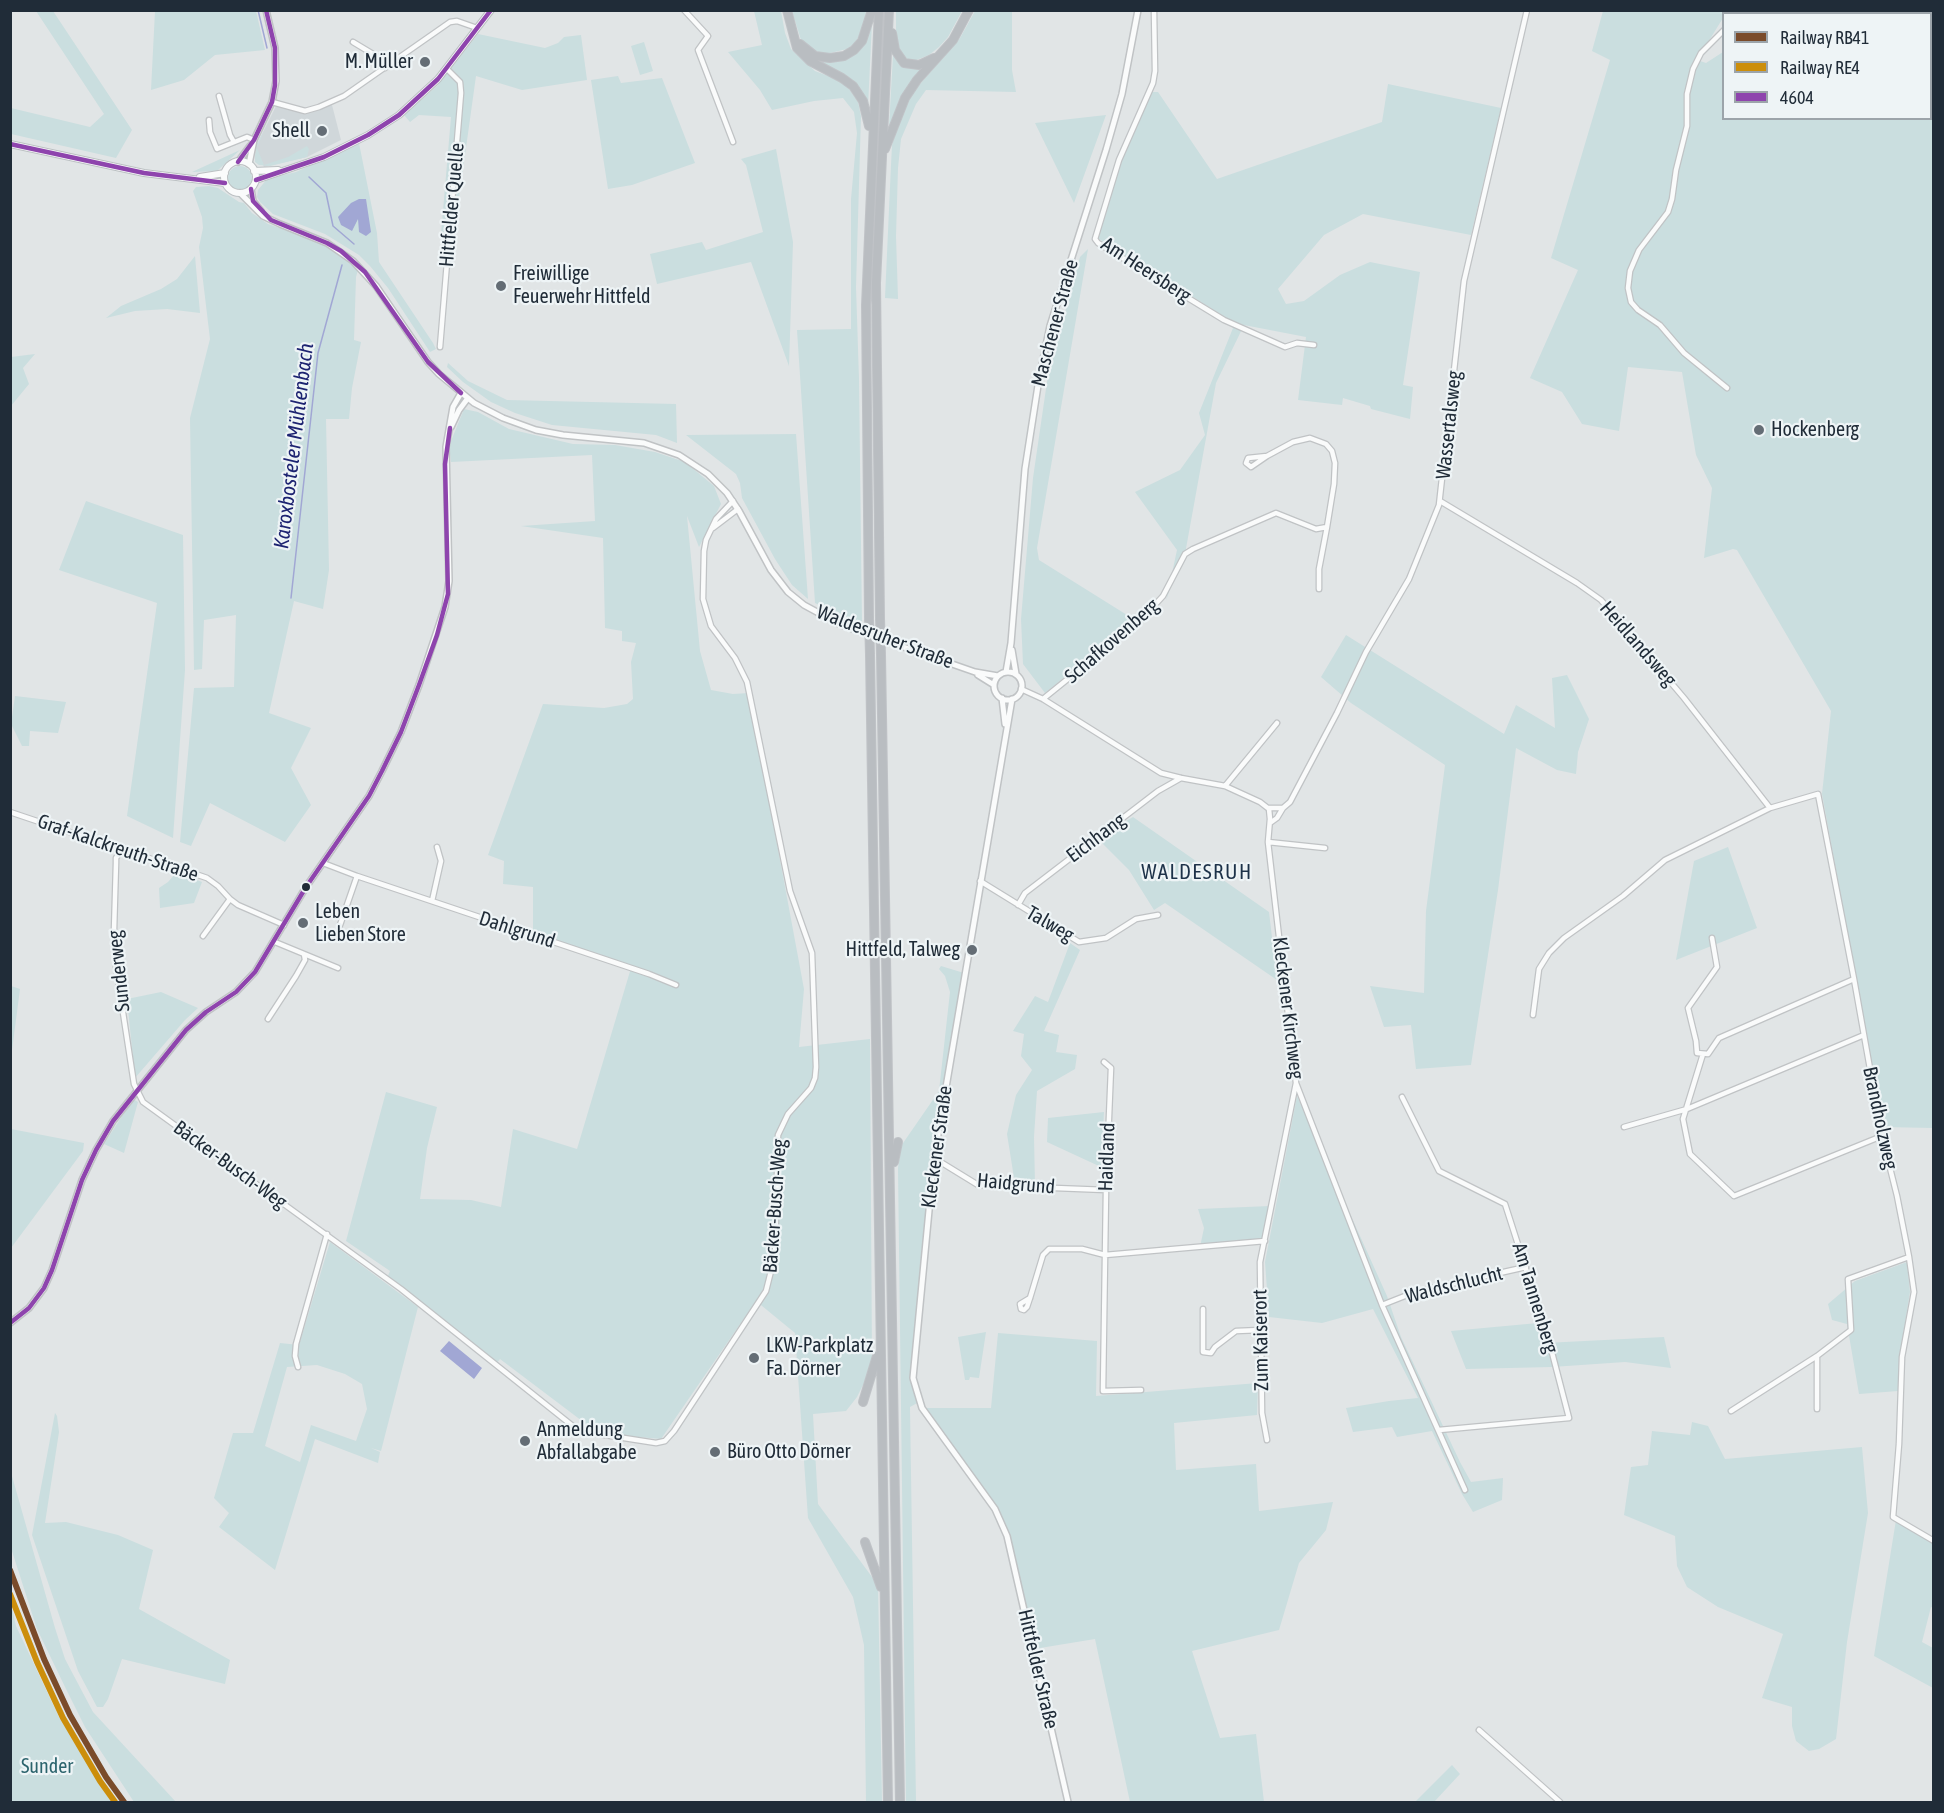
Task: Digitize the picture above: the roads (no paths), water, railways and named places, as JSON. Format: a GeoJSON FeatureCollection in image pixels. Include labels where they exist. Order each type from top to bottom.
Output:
{"type":"FeatureCollection","features":[{"type":"Feature","properties":{"kind":"highway"},"geometry":{"type":"LineString","coordinates":[[787,10],[797,48],[805,57],[848,82],[860,95],[872,141]]}},
{"type":"Feature","properties":{"kind":"highway"},"geometry":{"type":"LineString","coordinates":[[793,34],[805,49],[815,56],[840,57],[854,50],[862,41],[872,10]]}},
{"type":"Feature","properties":{"kind":"highway"},"geometry":{"type":"LineString","coordinates":[[879,10],[866,304],[888,1803]]}},
{"type":"Feature","properties":{"kind":"highway"},"geometry":{"type":"LineString","coordinates":[[881,164],[901,105],[910,90],[953,40],[969,10]]}},
{"type":"Feature","properties":{"kind":"highway"},"geometry":{"type":"LineString","coordinates":[[889,11],[895,50],[900,59],[909,64],[919,65],[939,55]]}},
{"type":"Feature","properties":{"kind":"highway"},"geometry":{"type":"LineString","coordinates":[[889,11],[876,283],[900,1803]]}},
{"type":"Feature","properties":{"kind":"highway"},"geometry":{"type":"LineString","coordinates":[[886,915],[894,943]]}},
{"type":"Feature","properties":{"kind":"highway"},"geometry":{"type":"LineString","coordinates":[[890,1177],[898,1142]]}},
{"type":"Feature","properties":{"kind":"highway"},"geometry":{"type":"LineString","coordinates":[[863,1402],[874,1369],[880,1335]]}},
{"type":"Feature","properties":{"kind":"highway"},"geometry":{"type":"LineString","coordinates":[[865,1542],[880,1581],[885,1608]]}},
{"type":"Feature","properties":{"kind":"main road"},"geometry":{"type":"LineString","coordinates":[[256,180],[291,169],[342,148],[378,128],[410,106],[447,69],[491,10]]}},
{"type":"Feature","properties":{"kind":"main road"},"geometry":{"type":"LineString","coordinates":[[10,144],[144,173],[225,183]]}},
{"type":"Feature","properties":{"kind":"main road"},"geometry":{"type":"LineString","coordinates":[[238,162],[249,164],[256,180],[251,189],[240,194],[231,190],[225,183],[225,173],[230,165],[238,162]]}},
{"type":"Feature","properties":{"kind":"main road"},"geometry":{"type":"LineString","coordinates":[[254,171],[291,169]]}},
{"type":"Feature","properties":{"kind":"main road"},"geometry":{"type":"LineString","coordinates":[[190,179],[225,173]]}},
{"type":"Feature","properties":{"kind":"street"},"geometry":{"type":"LineString","coordinates":[[249,164],[255,140],[272,102],[276,81],[276,61],[266,10]]}},
{"type":"Feature","properties":{"kind":"street"},"geometry":{"type":"LineString","coordinates":[[684,10],[708,36],[698,50],[733,142]]}},
{"type":"Feature","properties":{"kind":"street","name":"Maschener Straße"},"geometry":{"type":"LineString","coordinates":[[1006,672],[1011,643],[1025,469],[1039,378],[1050,326],[1122,94],[1138,10]]}},
{"type":"Feature","properties":{"kind":"street","name":"Am Heersberg"},"geometry":{"type":"LineString","coordinates":[[1154,10],[1155,71],[1153,83],[1119,160],[1095,239],[1224,320],[1286,347],[1296,343],[1314,345]]}},
{"type":"Feature","properties":{"kind":"street","name":"Wassertalsweg"},"geometry":{"type":"LineString","coordinates":[[1270,823],[1277,818],[1282,808],[1290,801],[1337,713],[1366,652],[1409,579],[1440,501],[1464,281],[1527,10]]}},
{"type":"Feature","properties":{"kind":"street"},"geometry":{"type":"LineString","coordinates":[[272,102],[305,111],[314,109],[344,96],[450,22],[457,21],[477,28]]}},
{"type":"Feature","properties":{"kind":"street"},"geometry":{"type":"LineString","coordinates":[[1722,32],[1701,53],[1693,69],[1687,94],[1687,126],[1676,170],[1672,199],[1668,212],[1639,250],[1630,271],[1628,288],[1631,302],[1638,310],[1660,325],[1684,353],[1727,388]]}},
{"type":"Feature","properties":{"kind":"street"},"geometry":{"type":"LineString","coordinates":[[353,42],[378,57],[385,68]]}},
{"type":"Feature","properties":{"kind":"street","name":"Hittfelder Quelle"},"geometry":{"type":"LineString","coordinates":[[440,347],[461,93],[460,82],[447,69]]}},
{"type":"Feature","properties":{"kind":"street"},"geometry":{"type":"LineString","coordinates":[[219,96],[234,142]]}},
{"type":"Feature","properties":{"kind":"street"},"geometry":{"type":"LineString","coordinates":[[209,120],[210,132],[217,149],[248,137],[255,140]]}},
{"type":"Feature","properties":{"kind":"street"},"geometry":{"type":"LineString","coordinates":[[238,162],[255,140]]}},
{"type":"Feature","properties":{"kind":"street","name":"Waldesruher Straße"},"geometry":{"type":"LineString","coordinates":[[251,189],[253,201],[271,220]]}},
{"type":"Feature","properties":{"kind":"street","name":"Waldesruher Straße"},"geometry":{"type":"LineString","coordinates":[[240,194],[256,211],[271,220],[327,243],[353,261],[376,286],[428,362],[468,398],[503,418],[536,430],[644,443],[669,450],[708,474],[733,501],[771,570],[804,606],[850,628],[975,672],[998,676]]}},
{"type":"Feature","properties":{"kind":"street"},"geometry":{"type":"LineString","coordinates":[[10,1323],[29,1308],[44,1288],[86,1172],[114,1121],[186,1030],[206,1012],[245,984],[263,961],[323,863],[369,796],[403,728],[442,620],[448,594],[446,447],[454,404],[461,393]]}},
{"type":"Feature","properties":{"kind":"street"},"geometry":{"type":"LineString","coordinates":[[450,428],[468,398]]}},
{"type":"Feature","properties":{"kind":"street"},"geometry":{"type":"LineString","coordinates":[[1267,456],[1293,442],[1310,438],[1326,444],[1332,451],[1335,463],[1334,484],[1319,569],[1318,589]]}},
{"type":"Feature","properties":{"kind":"street","name":"Bäcker-Busch-Weg"},"geometry":{"type":"LineString","coordinates":[[136,1091],[142,1102],[401,1288],[579,1431],[656,1443],[665,1441],[674,1431],[766,1291],[774,1255],[778,1135],[788,1114],[812,1088],[815,1078],[813,966],[809,942],[790,891],[747,682],[735,658],[711,626],[705,610],[704,551],[716,519],[733,501]]}},
{"type":"Feature","properties":{"kind":"street","name":"Heidlandsweg"},"geometry":{"type":"LineString","coordinates":[[1440,501],[1577,583],[1601,600],[1684,698],[1770,808]]}},
{"type":"Feature","properties":{"kind":"street"},"geometry":{"type":"LineString","coordinates":[[711,530],[738,509]]}},
{"type":"Feature","properties":{"kind":"street","name":"Schafkovenberg"},"geometry":{"type":"LineString","coordinates":[[1044,699],[1142,619],[1163,596],[1185,554],[1192,549],[1276,513],[1316,529],[1327,527]]}},
{"type":"Feature","properties":{"kind":"street","name":"Maschener Straße"},"geometry":{"type":"LineString","coordinates":[[1011,643],[1016,674]]}},
{"type":"Feature","properties":{"kind":"street","name":"Waldesruher Straße"},"geometry":{"type":"LineString","coordinates":[[975,672],[994,685]]}},
{"type":"Feature","properties":{"kind":"street"},"geometry":{"type":"LineString","coordinates":[[1006,672],[1016,674],[1020,680],[1021,689],[1012,699],[1002,698],[996,693],[994,685],[998,676],[1006,672]]}},
{"type":"Feature","properties":{"kind":"street"},"geometry":{"type":"LineString","coordinates":[[1021,689],[1044,699],[1161,772],[1225,786],[1268,808],[1282,808]]}},
{"type":"Feature","properties":{"kind":"street","name":"Kleckener Straße"},"geometry":{"type":"LineString","coordinates":[[1002,698],[1005,734]]}},
{"type":"Feature","properties":{"kind":"street","name":"Kleckener Straße"},"geometry":{"type":"LineString","coordinates":[[1007,1536],[995,1509],[927,1415],[914,1387],[913,1368],[934,1158],[1012,699]]}},
{"type":"Feature","properties":{"kind":"street"},"geometry":{"type":"LineString","coordinates":[[1225,786],[1276,723]]}},
{"type":"Feature","properties":{"kind":"street","name":"Eichhang"},"geometry":{"type":"LineString","coordinates":[[1018,905],[1025,893],[1158,791],[1181,778]]}},
{"type":"Feature","properties":{"kind":"street","name":"Brandholzweg"},"geometry":{"type":"LineString","coordinates":[[1770,808],[1818,794],[1882,1136],[1897,1196],[1914,1292],[1902,1357],[1899,1444],[1893,1517],[1934,1541]]}},
{"type":"Feature","properties":{"kind":"street","name":"Kleckener Kirchweg"},"geometry":{"type":"LineString","coordinates":[[1268,808],[1270,823],[1268,842],[1296,1083],[1382,1305],[1466,1490]]}},
{"type":"Feature","properties":{"kind":"street"},"geometry":{"type":"LineString","coordinates":[[1533,1015],[1539,969],[1564,938],[1623,896],[1665,860],[1770,808]]}},
{"type":"Feature","properties":{"kind":"street","name":"Graf-Kalckreuth-Straße"},"geometry":{"type":"LineString","coordinates":[[10,812],[120,852],[128,851],[207,878],[230,899],[284,925]]}},
{"type":"Feature","properties":{"kind":"street"},"geometry":{"type":"LineString","coordinates":[[1268,842],[1325,848]]}},
{"type":"Feature","properties":{"kind":"street"},"geometry":{"type":"LineString","coordinates":[[432,901],[441,861],[437,847]]}},
{"type":"Feature","properties":{"kind":"street","name":"Sunderweg"},"geometry":{"type":"LineString","coordinates":[[120,852],[116,863],[114,949],[136,1091]]}},
{"type":"Feature","properties":{"kind":"street","name":"Dahlgrund"},"geometry":{"type":"LineString","coordinates":[[323,863],[676,985]]}},
{"type":"Feature","properties":{"kind":"street"},"geometry":{"type":"LineString","coordinates":[[339,925],[357,876]]}},
{"type":"Feature","properties":{"kind":"street","name":"Talweg"},"geometry":{"type":"LineString","coordinates":[[980,881],[1079,942],[1106,938],[1136,919],[1158,915]]}},
{"type":"Feature","properties":{"kind":"street"},"geometry":{"type":"LineString","coordinates":[[202,936],[230,899]]}},
{"type":"Feature","properties":{"kind":"street"},"geometry":{"type":"LineString","coordinates":[[1712,938],[1717,967],[1688,1008],[1697,1053],[1708,1054],[1719,1038],[1854,979]]}},
{"type":"Feature","properties":{"kind":"street"},"geometry":{"type":"LineString","coordinates":[[275,942],[338,968]]}},
{"type":"Feature","properties":{"kind":"street"},"geometry":{"type":"LineString","coordinates":[[268,1019],[305,960],[304,954]]}},
{"type":"Feature","properties":{"kind":"street"},"geometry":{"type":"LineString","coordinates":[[1624,1127],[1687,1109],[1864,1035]]}},
{"type":"Feature","properties":{"kind":"street"},"geometry":{"type":"LineString","coordinates":[[1703,1054],[1683,1119],[1690,1154],[1734,1196],[1882,1136]]}},
{"type":"Feature","properties":{"kind":"street","name":"Haidland"},"geometry":{"type":"LineString","coordinates":[[1104,1062],[1111,1068],[1106,1190],[1103,1391],[1141,1390]]}},
{"type":"Feature","properties":{"kind":"street","name":"Zum Kaiserort"},"geometry":{"type":"LineString","coordinates":[[1267,1440],[1262,1413],[1260,1262],[1296,1083]]}},
{"type":"Feature","properties":{"kind":"street","name":"Am Tannenberg"},"geometry":{"type":"LineString","coordinates":[[1402,1097],[1439,1171],[1505,1204],[1550,1341],[1569,1418],[1439,1430]]}},
{"type":"Feature","properties":{"kind":"street","name":"Haidgrund"},"geometry":{"type":"LineString","coordinates":[[934,1158],[978,1185],[1106,1190]]}},
{"type":"Feature","properties":{"kind":"street"},"geometry":{"type":"LineString","coordinates":[[298,1367],[295,1356],[297,1337],[327,1234]]}},
{"type":"Feature","properties":{"kind":"street"},"geometry":{"type":"LineString","coordinates":[[1030,1298],[1043,1255],[1049,1249],[1082,1249],[1105,1255],[1265,1241]]}},
{"type":"Feature","properties":{"kind":"street"},"geometry":{"type":"LineString","coordinates":[[1731,1411],[1816,1356],[1851,1330],[1848,1279],[1909,1257]]}},
{"type":"Feature","properties":{"kind":"street","name":"Waldschlucht"},"geometry":{"type":"LineString","coordinates":[[1382,1305],[1415,1292],[1526,1267]]}},
{"type":"Feature","properties":{"kind":"street"},"geometry":{"type":"LineString","coordinates":[[1203,1309],[1203,1352],[1211,1353],[1215,1347],[1236,1332],[1261,1330]]}},
{"type":"Feature","properties":{"kind":"street"},"geometry":{"type":"LineString","coordinates":[[1816,1356],[1817,1409]]}},
{"type":"Feature","properties":{"kind":"street","name":"Hittfelder Straße"},"geometry":{"type":"LineString","coordinates":[[1007,1536],[1068,1803]]}},
{"type":"Feature","properties":{"kind":"street"},"geometry":{"type":"LineString","coordinates":[[1479,1730],[1560,1803]]}},
{"type":"Feature","properties":{"kind":"water"},"geometry":{"type":"Polygon","coordinates":[[[359,199],[366,199],[371,232],[366,236],[359,232],[358,219],[352,231],[341,225],[338,217],[351,203],[359,199]]]}},
{"type":"Feature","properties":{"kind":"water"},"geometry":{"type":"Polygon","coordinates":[[[449,1341],[482,1368],[474,1379],[440,1351],[449,1341]]]}},
{"type":"Feature","properties":{"kind":"waterway","name":"Karoxbosteler Mühlenbach"},"geometry":{"type":"LineString","coordinates":[[258,10],[267,48]]}},
{"type":"Feature","properties":{"kind":"waterway","name":"Karoxbosteler Mühlenbach"},"geometry":{"type":"LineString","coordinates":[[309,177],[326,193],[333,226],[354,244]]}},
{"type":"Feature","properties":{"kind":"waterway","name":"Karoxbosteler Mühlenbach"},"geometry":{"type":"LineString","coordinates":[[291,598],[318,353],[342,265]]}},
{"type":"Feature","properties":{"kind":"rail line","name":"RB41"},"geometry":{"type":"LineString","coordinates":[[10,1570],[44,1659],[70,1715],[106,1777],[124,1802]]}},
{"type":"Feature","properties":{"kind":"rail line","name":"RE4"},"geometry":{"type":"LineString","coordinates":[[10,1594],[37,1662],[63,1718],[115,1802]]}},
{"type":"Feature","properties":{"kind":"place","name":"M. Müller"},"geometry":{"type":"Point","coordinates":[425,62]}},
{"type":"Feature","properties":{"kind":"place","name":"Shell"},"geometry":{"type":"Point","coordinates":[322,131]}},
{"type":"Feature","properties":{"kind":"place","name":"Freiwillige Feuerwehr Hittfeld"},"geometry":{"type":"Point","coordinates":[501,286]}},
{"type":"Feature","properties":{"kind":"place","name":"Hockenberg"},"geometry":{"type":"Point","coordinates":[1759,430]}},
{"type":"Feature","properties":{"kind":"place","name":"Leben Lieben Store"},"geometry":{"type":"Point","coordinates":[303,923]}},
{"type":"Feature","properties":{"kind":"place","name":"Hittfeld, Talweg"},"geometry":{"type":"Point","coordinates":[972,950]}},
{"type":"Feature","properties":{"kind":"place","name":"LKW-Parkplatz Fa. Dörner"},"geometry":{"type":"Point","coordinates":[754,1358]}},
{"type":"Feature","properties":{"kind":"place","name":"Anmeldung Abfallabgabe"},"geometry":{"type":"Point","coordinates":[525,1441]}},
{"type":"Feature","properties":{"kind":"place","name":"Büro Otto Dörner"},"geometry":{"type":"Point","coordinates":[715,1452]}},
{"type":"Feature","properties":{"kind":"district","name":"WALDESRUH"},"geometry":{"type":"Point","coordinates":[1197,872]}},
{"type":"Feature","properties":{"kind":"park label","name":"Sunder"},"geometry":{"type":"Point","coordinates":[47,1767]}}]}
